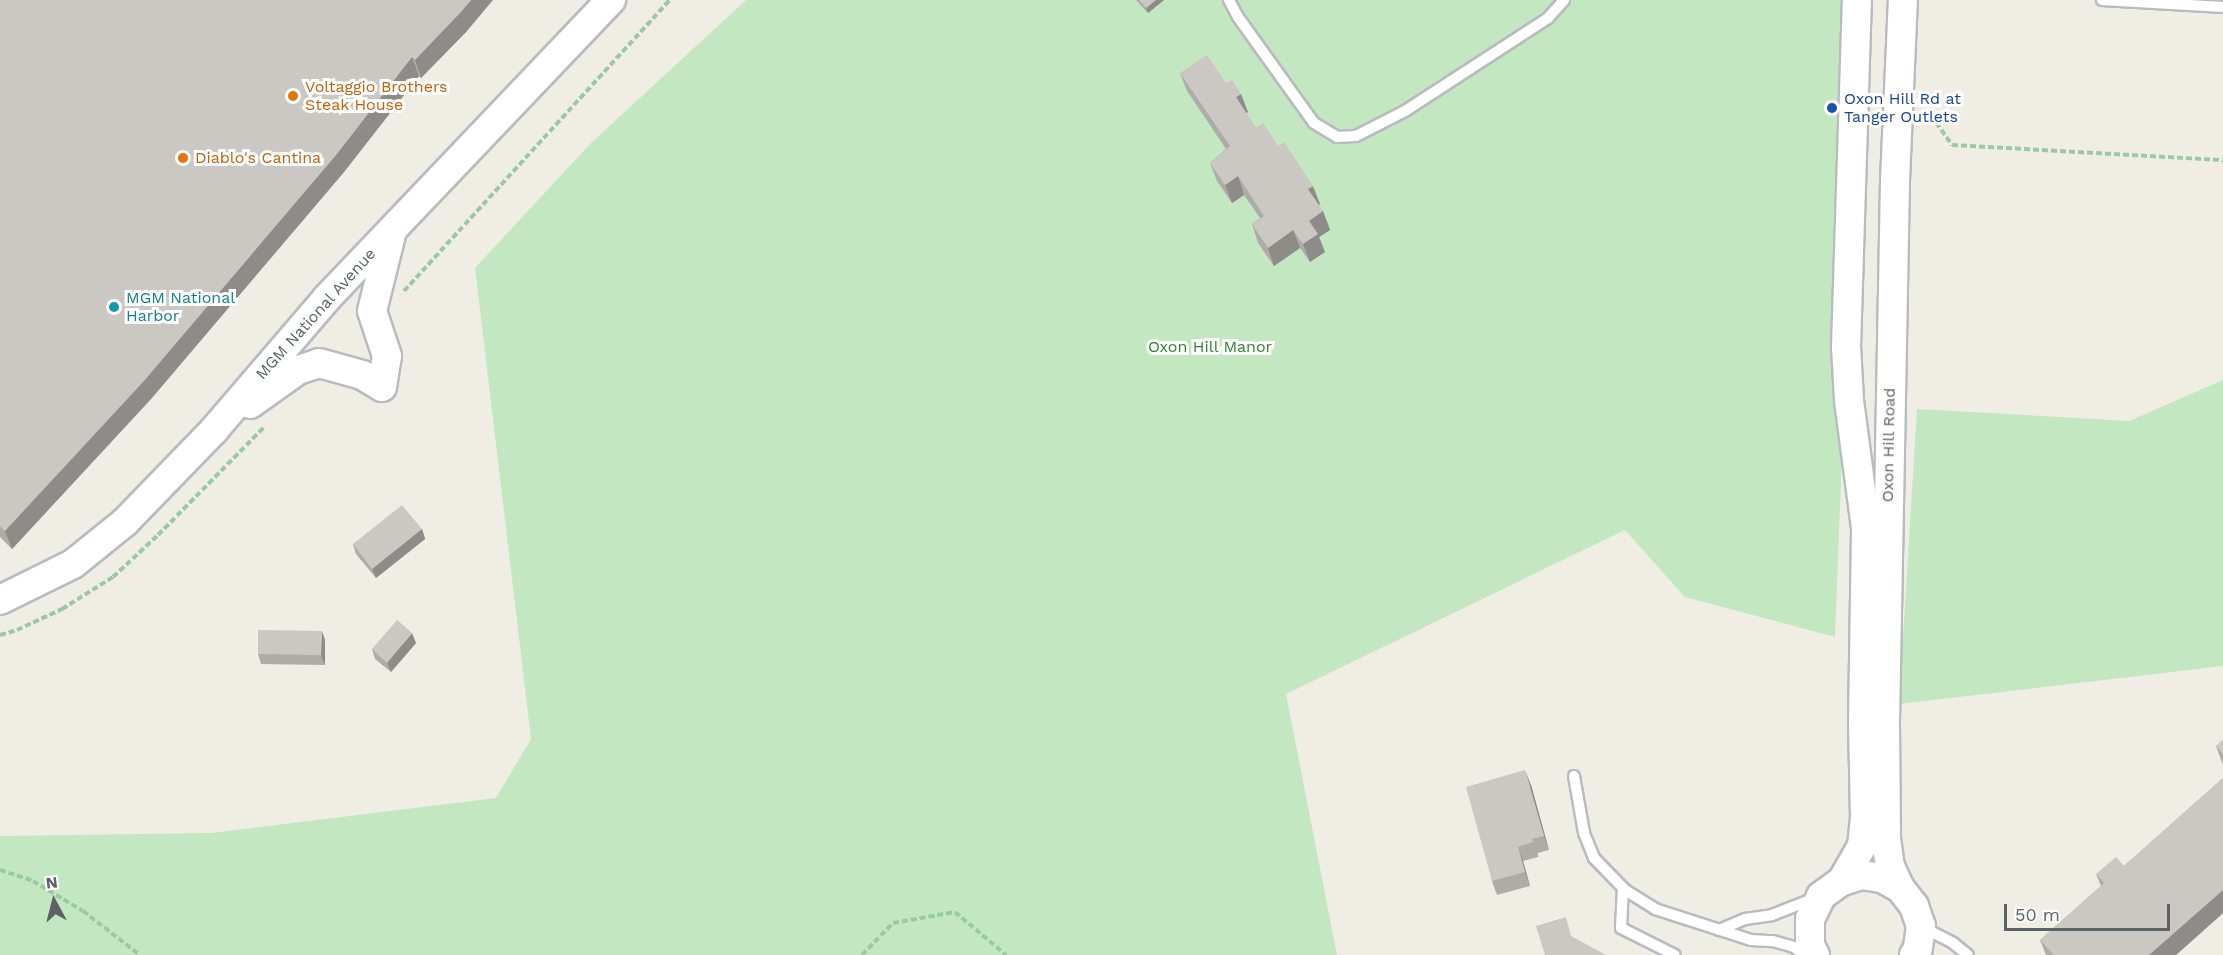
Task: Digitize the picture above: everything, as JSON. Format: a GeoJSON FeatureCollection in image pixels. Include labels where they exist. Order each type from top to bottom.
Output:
{"type":"FeatureCollection","features":[{"type":"Feature","properties":{"kind":"main road","name":"MGM National Avenue"},"geometry":{"type":"LineString","coordinates":[[0,600],[73,564],[124,522],[214,430],[327,298],[611,0]]}},
{"type":"Feature","properties":{"kind":"main road","name":"Oxon Hill Road"},"geometry":{"type":"LineString","coordinates":[[1815,955],[1810,945],[1810,920],[1862,846],[1865,818],[1866,528],[1849,400],[1846,347],[1857,0]]}},
{"type":"Feature","properties":{"kind":"main road","name":"Oxon Hill Road"},"geometry":{"type":"LineString","coordinates":[[1903,0],[1894,191],[1885,721],[1886,840],[1890,867],[1900,888],[1914,906],[1920,926]]}},
{"type":"Feature","properties":{"kind":"main road"},"geometry":{"type":"LineString","coordinates":[[214,430],[298,370],[312,364],[328,364],[354,372],[382,387],[387,356],[372,311],[393,229]]}},
{"type":"Feature","properties":{"kind":"main road"},"geometry":{"type":"LineString","coordinates":[[1831,888],[1862,875],[1882,878],[1900,888]]}},
{"type":"Feature","properties":{"kind":"main road"},"geometry":{"type":"LineString","coordinates":[[1914,955],[1918,948],[1920,926]]}},
{"type":"Feature","properties":{"kind":"lane"},"geometry":{"type":"LineString","coordinates":[[1229,0],[1238,17],[1314,123],[1337,137],[1356,136],[1405,111],[1548,18],[1564,0]]}},
{"type":"Feature","properties":{"kind":"lane"},"geometry":{"type":"LineString","coordinates":[[2103,0],[2223,7]]}},
{"type":"Feature","properties":{"kind":"lane"},"geometry":{"type":"LineString","coordinates":[[1574,776],[1584,833],[1594,858],[1623,888],[1655,909],[1751,940],[1773,941],[1794,948],[1804,955]]}},
{"type":"Feature","properties":{"kind":"lane"},"geometry":{"type":"LineString","coordinates":[[1623,888],[1621,928],[1675,955]]}},
{"type":"Feature","properties":{"kind":"lane"},"geometry":{"type":"LineString","coordinates":[[1719,930],[1745,919],[1772,915],[1831,888]]}},
{"type":"Feature","properties":{"kind":"lane"},"geometry":{"type":"LineString","coordinates":[[1920,926],[1953,943],[1968,955]]}},
{"type":"Feature","properties":{"kind":"path"},"geometry":{"type":"LineString","coordinates":[[401,295],[670,0]]}},
{"type":"Feature","properties":{"kind":"path"},"geometry":{"type":"LineString","coordinates":[[1925,112],[1931,115],[1952,145],[2223,160]]}},
{"type":"Feature","properties":{"kind":"path"},"geometry":{"type":"LineString","coordinates":[[0,870],[33,881],[73,905],[140,955]]}},
{"type":"Feature","properties":{"kind":"path"},"geometry":{"type":"LineString","coordinates":[[862,955],[893,923],[955,912],[1006,955]]}},
{"type":"Feature","properties":{"kind":"green space","name":"Oxon Hill Manor"},"geometry":{"type":"Polygon","coordinates":[[[746,0],[1851,0],[1850,247],[1835,637],[1685,597],[1625,530],[1286,694],[1337,955],[0,955],[0,836],[211,833],[496,798],[531,739],[475,268],[591,143],[746,0]]]}},
{"type":"Feature","properties":{"kind":"green space"},"geometry":{"type":"Polygon","coordinates":[[[2223,380],[2223,666],[1899,704],[1917,409],[2129,421],[2223,380]]]}},
{"type":"Feature","properties":{"kind":"building","name":"MGM National Harbor"},"geometry":{"type":"Polygon","coordinates":[[[0,0],[471,0],[415,60],[412,57],[337,154],[144,381],[5,531],[0,526],[0,0]]]}},
{"type":"Feature","properties":{"kind":"building"},"geometry":{"type":"Polygon","coordinates":[[[1139,0],[1156,0],[1146,8],[1139,0]]]}},
{"type":"Feature","properties":{"kind":"building"},"geometry":{"type":"Polygon","coordinates":[[[1207,55],[1226,83],[1232,80],[1241,94],[1236,97],[1256,128],[1263,123],[1278,146],[1284,142],[1313,186],[1308,189],[1323,211],[1309,221],[1318,234],[1303,244],[1293,230],[1268,248],[1252,224],[1264,216],[1238,176],[1225,185],[1210,163],[1230,146],[1180,73],[1207,55]]]}},
{"type":"Feature","properties":{"kind":"building"},"geometry":{"type":"Polygon","coordinates":[[[402,505],[422,529],[372,569],[353,544],[402,505]]]}},
{"type":"Feature","properties":{"kind":"building"},"geometry":{"type":"Polygon","coordinates":[[[397,620],[412,633],[387,663],[372,649],[397,620]]]}},
{"type":"Feature","properties":{"kind":"building"},"geometry":{"type":"Polygon","coordinates":[[[258,630],[322,631],[321,655],[258,654],[258,630]]]}},
{"type":"Feature","properties":{"kind":"building"},"geometry":{"type":"Polygon","coordinates":[[[2223,740],[2223,754],[2216,746],[2223,740]]]}},
{"type":"Feature","properties":{"kind":"building"},"geometry":{"type":"Polygon","coordinates":[[[1525,770],[1544,836],[1532,839],[1533,842],[1518,847],[1525,872],[1492,881],[1466,787],[1525,770]]]}},
{"type":"Feature","properties":{"kind":"building"},"geometry":{"type":"Polygon","coordinates":[[[2223,778],[2223,890],[2149,955],[2054,955],[2040,940],[2104,883],[2096,874],[2116,857],[2124,866],[2223,778]]]}},
{"type":"Feature","properties":{"kind":"building"},"geometry":{"type":"Polygon","coordinates":[[[1566,917],[1571,936],[1606,955],[1545,955],[1536,926],[1566,917]]]}},
{"type":"Feature","properties":{"kind":"place","name":"Voltaggio Brothers Steak House"},"geometry":{"type":"Point","coordinates":[293,96]}},
{"type":"Feature","properties":{"kind":"place","name":"Oxon Hill Rd at Tanger Outlets"},"geometry":{"type":"Point","coordinates":[1832,108]}},
{"type":"Feature","properties":{"kind":"place","name":"Diablo's Cantina"},"geometry":{"type":"Point","coordinates":[183,158]}},
{"type":"Feature","properties":{"kind":"place","name":"MGM National Harbor"},"geometry":{"type":"Point","coordinates":[114,307]}}]}
